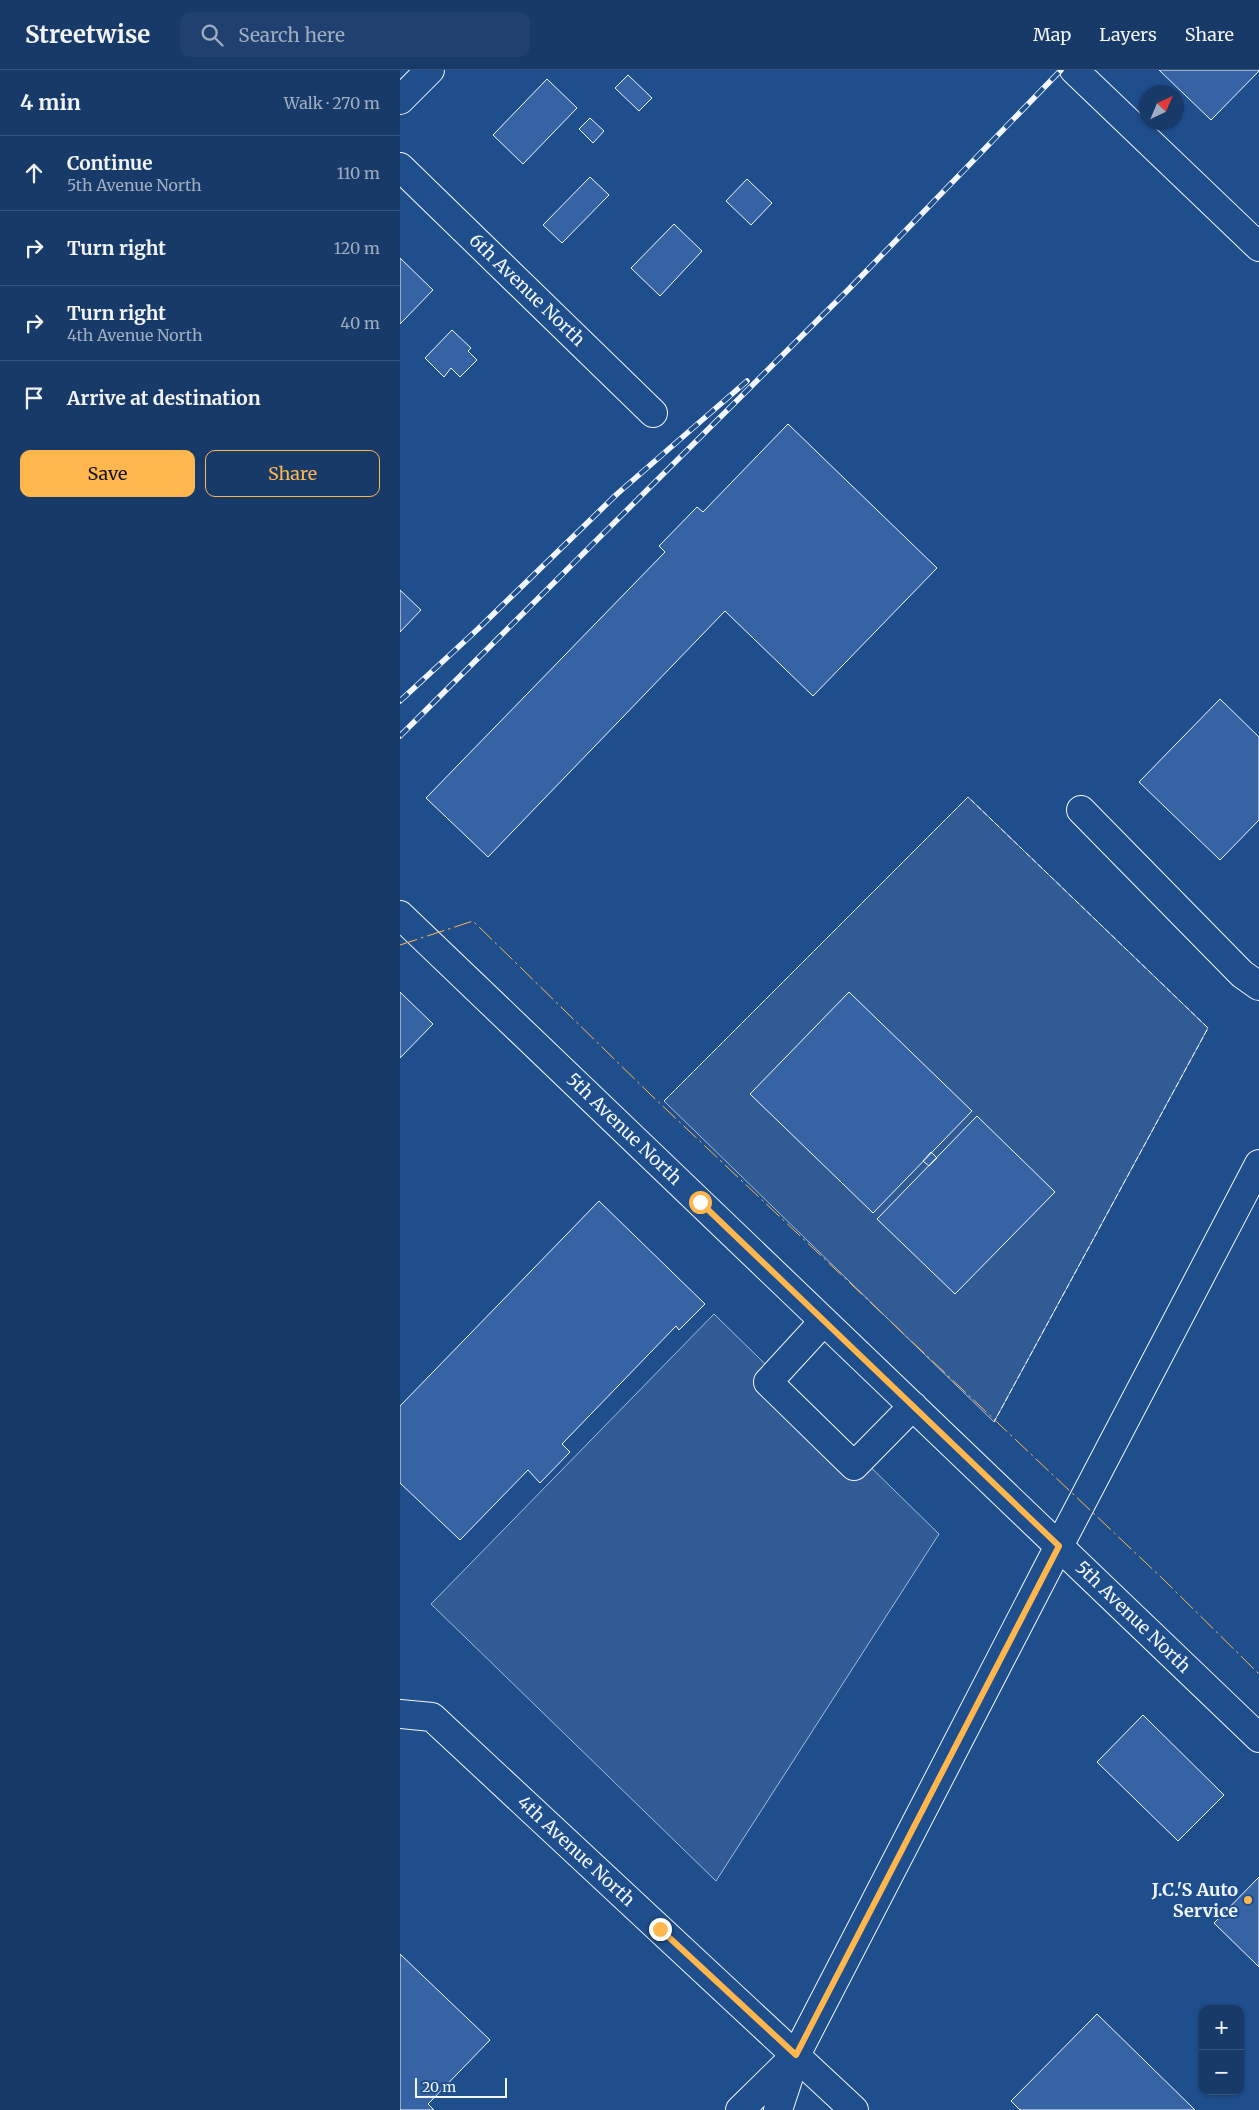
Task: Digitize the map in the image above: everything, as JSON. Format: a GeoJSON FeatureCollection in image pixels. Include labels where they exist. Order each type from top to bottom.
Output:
{"type":"FeatureCollection","features":[{"type":"Feature","properties":{"kind":"street"},"geometry":{"type":"LineString","coordinates":[[400,100],[430,70]]}},
{"type":"Feature","properties":{"kind":"street"},"geometry":{"type":"LineString","coordinates":[[1074,70],[1259,247]]}},
{"type":"Feature","properties":{"kind":"street","name":"6th Avenue North"},"geometry":{"type":"LineString","coordinates":[[400,167],[653,413]]}},
{"type":"Feature","properties":{"kind":"street"},"geometry":{"type":"LineString","coordinates":[[1081,810],[1242,974],[1259,986]]}},
{"type":"Feature","properties":{"kind":"street","name":"5th Avenue North"},"geometry":{"type":"LineString","coordinates":[[400,915],[1259,1738]]}},
{"type":"Feature","properties":{"kind":"street"},"geometry":{"type":"LineString","coordinates":[[778,2110],[796,2055],[1259,1164]]}},
{"type":"Feature","properties":{"kind":"street"},"geometry":{"type":"LineString","coordinates":[[824,1321],[768,1382],[854,1466],[913,1406]]}},
{"type":"Feature","properties":{"kind":"street","name":"4th Avenue North"},"geometry":{"type":"LineString","coordinates":[[400,1714],[432,1717],[854,2110]]}},
{"type":"Feature","properties":{"kind":"street"},"geometry":{"type":"LineString","coordinates":[[740,2110],[796,2055]]}},
{"type":"Feature","properties":{"kind":"shaded area"},"geometry":{"type":"Polygon","coordinates":[[[968,797],[1208,1028],[994,1422],[664,1101],[968,797]]]}},
{"type":"Feature","properties":{"kind":"shaded area"},"geometry":{"type":"Polygon","coordinates":[[[714,1314],[939,1534],[716,1881],[431,1604],[714,1314]]]}},
{"type":"Feature","properties":{"kind":"building"},"geometry":{"type":"Polygon","coordinates":[[[1159,70],[1259,70],[1211,120],[1184,94],[1184,85],[1175,85],[1159,70]]]}},
{"type":"Feature","properties":{"kind":"building"},"geometry":{"type":"Polygon","coordinates":[[[628,75],[652,98],[639,111],[615,88],[628,75]]]}},
{"type":"Feature","properties":{"kind":"building"},"geometry":{"type":"Polygon","coordinates":[[[547,79],[577,108],[523,164],[493,135],[547,79]]]}},
{"type":"Feature","properties":{"kind":"building"},"geometry":{"type":"Polygon","coordinates":[[[590,118],[604,131],[593,143],[579,129],[590,118]]]}},
{"type":"Feature","properties":{"kind":"building"},"geometry":{"type":"Polygon","coordinates":[[[590,177],[609,195],[562,243],[543,225],[590,177]]]}},
{"type":"Feature","properties":{"kind":"building"},"geometry":{"type":"Polygon","coordinates":[[[747,179],[772,203],[751,225],[726,201],[747,179]]]}},
{"type":"Feature","properties":{"kind":"building"},"geometry":{"type":"Polygon","coordinates":[[[674,224],[702,251],[660,296],[631,268],[674,224]]]}},
{"type":"Feature","properties":{"kind":"building"},"geometry":{"type":"Polygon","coordinates":[[[400,258],[433,290],[400,324],[400,258]]]}},
{"type":"Feature","properties":{"kind":"building"},"geometry":{"type":"Polygon","coordinates":[[[452,330],[471,348],[468,351],[477,360],[460,377],[451,368],[444,377],[425,358],[452,330]]]}},
{"type":"Feature","properties":{"kind":"building"},"geometry":{"type":"Polygon","coordinates":[[[788,424],[937,568],[813,696],[725,611],[488,857],[426,798],[665,552],[659,546],[697,507],[703,512],[788,424]]]}},
{"type":"Feature","properties":{"kind":"building"},"geometry":{"type":"Polygon","coordinates":[[[400,590],[421,610],[400,632],[400,590]]]}},
{"type":"Feature","properties":{"kind":"building"},"geometry":{"type":"Polygon","coordinates":[[[1220,699],[1259,737],[1259,820],[1220,860],[1139,782],[1220,699]]]}},
{"type":"Feature","properties":{"kind":"building"},"geometry":{"type":"Polygon","coordinates":[[[400,992],[433,1024],[400,1058],[400,992]]]}},
{"type":"Feature","properties":{"kind":"building"},"geometry":{"type":"Polygon","coordinates":[[[849,992],[972,1111],[873,1213],[750,1094],[849,992]]]}},
{"type":"Feature","properties":{"kind":"building"},"geometry":{"type":"Polygon","coordinates":[[[977,1116],[1055,1192],[955,1294],[877,1219],[977,1116]]]}},
{"type":"Feature","properties":{"kind":"building"},"geometry":{"type":"Polygon","coordinates":[[[931,1152],[937,1158],[929,1166],[923,1161],[931,1152]]]}},
{"type":"Feature","properties":{"kind":"building"},"geometry":{"type":"Polygon","coordinates":[[[599,1201],[705,1304],[679,1330],[676,1326],[562,1444],[570,1452],[540,1483],[528,1470],[460,1540],[400,1483],[400,1406],[599,1201]]]}},
{"type":"Feature","properties":{"kind":"building"},"geometry":{"type":"Polygon","coordinates":[[[1143,1715],[1224,1795],[1178,1841],[1097,1762],[1143,1715]]]}},
{"type":"Feature","properties":{"kind":"building","name":"J.C.'S Auto Service"},"geometry":{"type":"Polygon","coordinates":[[[1259,1877],[1259,1967],[1214,1923],[1259,1877]]]}},
{"type":"Feature","properties":{"kind":"building"},"geometry":{"type":"Polygon","coordinates":[[[400,1954],[490,2040],[428,2104],[434,2110],[400,2110],[400,1954]]]}},
{"type":"Feature","properties":{"kind":"building"},"geometry":{"type":"Polygon","coordinates":[[[1097,2014],[1195,2110],[1020,2110],[1011,2101],[1097,2014]]]}},
{"type":"Feature","properties":{"kind":"railway"},"geometry":{"type":"LineString","coordinates":[[400,736],[849,289],[1061,70]]}},
{"type":"Feature","properties":{"kind":"railway"},"geometry":{"type":"LineString","coordinates":[[400,701],[479,628],[617,494],[747,381]]}},
{"type":"Feature","properties":{"kind":"fence"},"geometry":{"type":"LineString","coordinates":[[664,1101],[968,797],[1208,1028],[994,1422]]}},
{"type":"Feature","properties":{"kind":"power"},"geometry":{"type":"LineString","coordinates":[[400,945],[473,921],[650,1094],[1164,1580],[1259,1674]]}},
{"type":"Feature","properties":{"kind":"place","name":"J.C.'S Auto Service"},"geometry":{"type":"Point","coordinates":[1248,1900]}},
{"type":"Feature","properties":{"kind":"route"},"geometry":{"type":"LineString","coordinates":[[660,1929],[796,2055],[1059,1546],[700,1202]]}}]}
